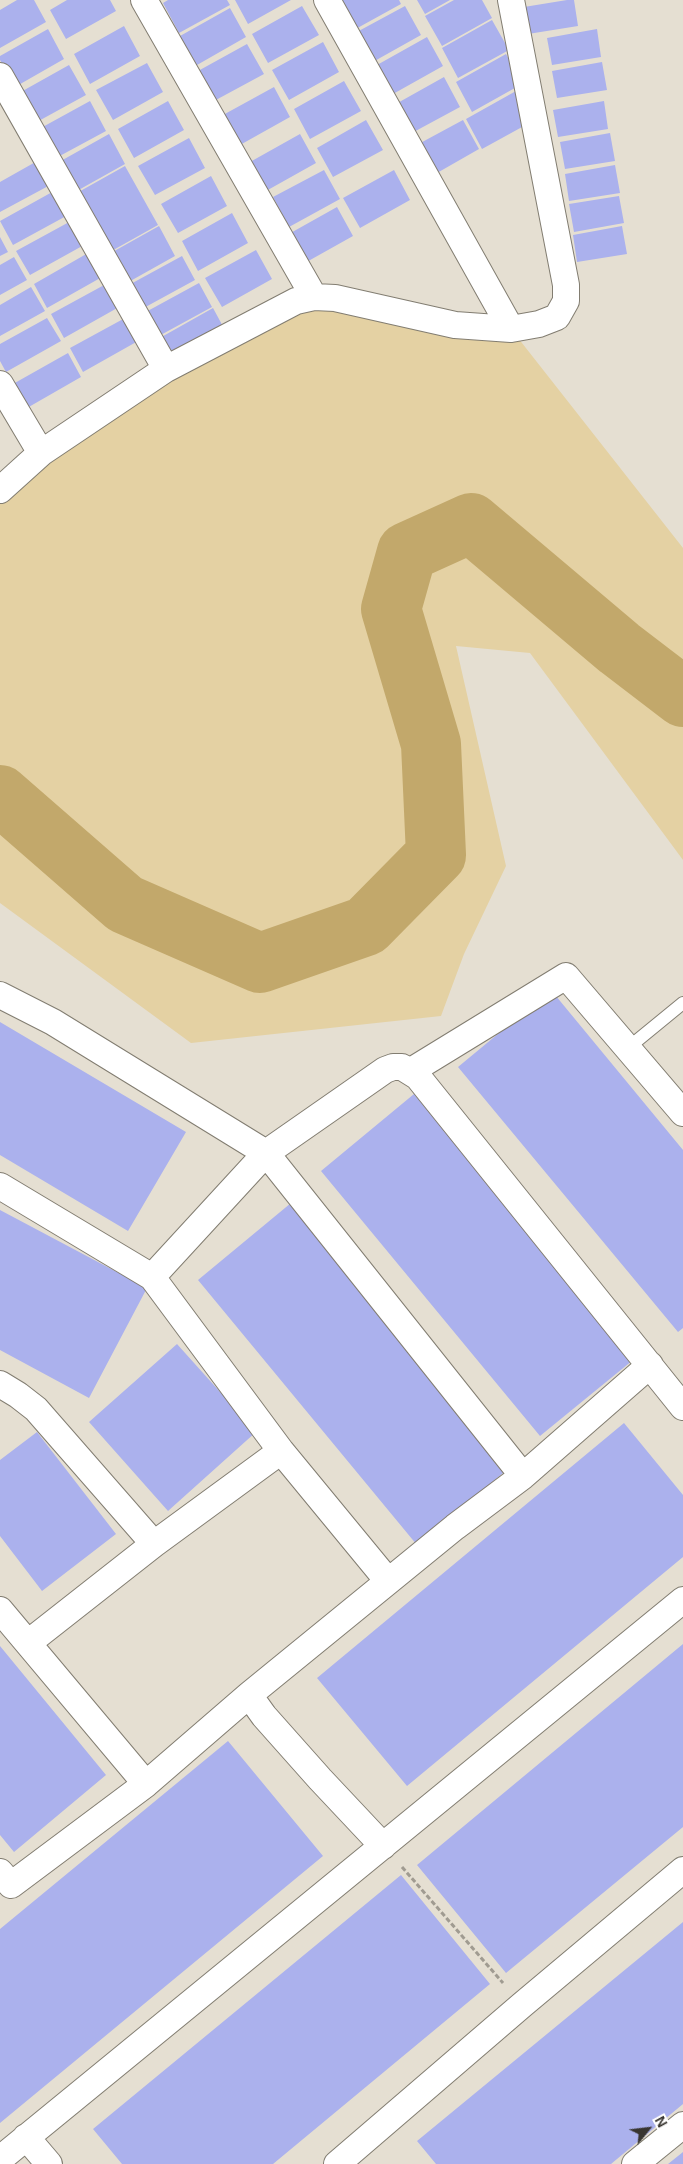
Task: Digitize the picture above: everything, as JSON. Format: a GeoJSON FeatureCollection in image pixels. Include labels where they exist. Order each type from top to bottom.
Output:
{"type":"FeatureCollection","features":[{"type":"Feature","properties":{"kind":"street"},"geometry":{"type":"LineString","coordinates":[[144,0],[314,297]]}},
{"type":"Feature","properties":{"kind":"street"},"geometry":{"type":"LineString","coordinates":[[327,0],[511,329]]}},
{"type":"Feature","properties":{"kind":"street"},"geometry":{"type":"LineString","coordinates":[[0,490],[42,453],[166,369],[296,301],[314,297],[335,298],[455,325],[511,329],[539,324],[557,317],[566,301],[566,285],[511,0]]}},
{"type":"Feature","properties":{"kind":"street"},"geometry":{"type":"LineString","coordinates":[[0,76],[166,369]]}},
{"type":"Feature","properties":{"kind":"street"},"geometry":{"type":"LineString","coordinates":[[0,384],[42,453]]}},
{"type":"Feature","properties":{"kind":"street"},"geometry":{"type":"LineString","coordinates":[[411,1071],[566,976],[683,1113]]}},
{"type":"Feature","properties":{"kind":"street"},"geometry":{"type":"LineString","coordinates":[[0,995],[53,1022],[266,1153],[523,1476]]}},
{"type":"Feature","properties":{"kind":"street"},"geometry":{"type":"LineString","coordinates":[[152,1277],[266,1153],[385,1070],[402,1067],[418,1077],[683,1407]]}},
{"type":"Feature","properties":{"kind":"street"},"geometry":{"type":"LineString","coordinates":[[0,1186],[152,1277],[281,1451],[388,1581]]}},
{"type":"Feature","properties":{"kind":"street"},"geometry":{"type":"LineString","coordinates":[[4,1884],[146,1784],[249,1695],[388,1581],[523,1476],[650,1365]]}},
{"type":"Feature","properties":{"kind":"street"},"geometry":{"type":"LineString","coordinates":[[0,1384],[36,1409],[154,1544]]}},
{"type":"Feature","properties":{"kind":"street"},"geometry":{"type":"LineString","coordinates":[[28,1643],[154,1544],[281,1451]]}},
{"type":"Feature","properties":{"kind":"street"},"geometry":{"type":"LineString","coordinates":[[0,2159],[683,1600]]}},
{"type":"Feature","properties":{"kind":"street"},"geometry":{"type":"LineString","coordinates":[[0,1610],[146,1784]]}},
{"type":"Feature","properties":{"kind":"street"},"geometry":{"type":"LineString","coordinates":[[249,1695],[264,1716],[320,1780],[383,1846]]}},
{"type":"Feature","properties":{"kind":"street"},"geometry":{"type":"LineString","coordinates":[[346,2161],[522,2005],[683,1870]]}},
{"type":"Feature","properties":{"kind":"street"},"geometry":{"type":"LineString","coordinates":[[635,2164],[683,2125]]}},
{"type":"Feature","properties":{"kind":"street"},"geometry":{"type":"LineString","coordinates":[[26,2137],[48,2164]]}},
{"type":"Feature","properties":{"kind":"lane"},"geometry":{"type":"LineString","coordinates":[[628,1048],[683,1003]]}},
{"type":"Feature","properties":{"kind":"path"},"geometry":{"type":"LineString","coordinates":[[383,1846],[522,2005]]}},
{"type":"Feature","properties":{"kind":"shaded area"},"geometry":{"type":"Polygon","coordinates":[[[298,301],[511,329],[683,548],[683,860],[530,653],[456,646],[506,866],[464,954],[441,1016],[191,1043],[0,903],[0,490],[298,301]]]}},
{"type":"Feature","properties":{"kind":"building"},"geometry":{"type":"Polygon","coordinates":[[[17,0],[34,0],[46,22],[0,48],[0,10],[17,0]]]}},
{"type":"Feature","properties":{"kind":"building"},"geometry":{"type":"Polygon","coordinates":[[[67,0],[110,0],[116,11],[66,39],[50,10],[67,0]]]}},
{"type":"Feature","properties":{"kind":"building"},"geometry":{"type":"Polygon","coordinates":[[[168,0],[227,0],[230,5],[179,33],[163,3],[168,0]]]}},
{"type":"Feature","properties":{"kind":"building"},"geometry":{"type":"Polygon","coordinates":[[[235,0],[291,0],[248,24],[235,0]]]}},
{"type":"Feature","properties":{"kind":"building"},"geometry":{"type":"Polygon","coordinates":[[[339,0],[399,0],[401,4],[352,31],[339,0]]]}},
{"type":"Feature","properties":{"kind":"building"},"geometry":{"type":"Polygon","coordinates":[[[417,0],[450,0],[425,14],[417,0]]]}},
{"type":"Feature","properties":{"kind":"building"},"geometry":{"type":"Polygon","coordinates":[[[454,0],[482,0],[492,18],[442,46],[425,16],[454,0]]]}},
{"type":"Feature","properties":{"kind":"building"},"geometry":{"type":"Polygon","coordinates":[[[574,0],[578,26],[528,34],[524,7],[574,0]]]}},
{"type":"Feature","properties":{"kind":"building"},"geometry":{"type":"Polygon","coordinates":[[[302,6],[319,35],[268,63],[252,34],[302,6]]]}},
{"type":"Feature","properties":{"kind":"building"},"geometry":{"type":"Polygon","coordinates":[[[405,6],[421,35],[371,63],[355,33],[405,6]]]}},
{"type":"Feature","properties":{"kind":"building"},"geometry":{"type":"Polygon","coordinates":[[[230,8],[246,37],[197,65],[180,36],[230,8]]]}},
{"type":"Feature","properties":{"kind":"building"},"geometry":{"type":"Polygon","coordinates":[[[492,20],[509,50],[458,78],[442,48],[492,20]]]}},
{"type":"Feature","properties":{"kind":"building"},"geometry":{"type":"Polygon","coordinates":[[[124,26],[140,56],[90,84],[74,54],[124,26]]]}},
{"type":"Feature","properties":{"kind":"building"},"geometry":{"type":"Polygon","coordinates":[[[48,29],[64,59],[15,87],[0,60],[0,56],[48,29]]]}},
{"type":"Feature","properties":{"kind":"building"},"geometry":{"type":"Polygon","coordinates":[[[597,29],[601,57],[552,65],[547,38],[597,29]]]}},
{"type":"Feature","properties":{"kind":"building"},"geometry":{"type":"Polygon","coordinates":[[[427,37],[443,66],[393,94],[377,65],[427,37]]]}},
{"type":"Feature","properties":{"kind":"building"},"geometry":{"type":"Polygon","coordinates":[[[323,42],[339,72],[289,100],[272,70],[323,42]]]}},
{"type":"Feature","properties":{"kind":"building"},"geometry":{"type":"Polygon","coordinates":[[[247,44],[264,74],[214,101],[198,71],[247,44]]]}},
{"type":"Feature","properties":{"kind":"building"},"geometry":{"type":"Polygon","coordinates":[[[506,54],[522,84],[472,112],[456,82],[506,54]]]}},
{"type":"Feature","properties":{"kind":"building"},"geometry":{"type":"Polygon","coordinates":[[[602,62],[607,90],[557,98],[552,71],[602,62]]]}},
{"type":"Feature","properties":{"kind":"building"},"geometry":{"type":"Polygon","coordinates":[[[147,63],[163,92],[113,120],[96,90],[147,63]]]}},
{"type":"Feature","properties":{"kind":"building"},"geometry":{"type":"Polygon","coordinates":[[[69,65],[86,95],[35,123],[19,93],[69,65]]]}},
{"type":"Feature","properties":{"kind":"building"},"geometry":{"type":"Polygon","coordinates":[[[444,77],[460,107],[410,134],[394,105],[444,77]]]}},
{"type":"Feature","properties":{"kind":"building"},"geometry":{"type":"Polygon","coordinates":[[[344,81],[361,111],[310,139],[294,109],[344,81]]]}},
{"type":"Feature","properties":{"kind":"building"},"geometry":{"type":"Polygon","coordinates":[[[274,87],[290,117],[240,145],[223,115],[274,87]]]}},
{"type":"Feature","properties":{"kind":"building"},"geometry":{"type":"Polygon","coordinates":[[[516,91],[533,121],[482,149],[466,119],[516,91]]]}},
{"type":"Feature","properties":{"kind":"building"},"geometry":{"type":"Polygon","coordinates":[[[90,101],[106,131],[56,158],[39,129],[90,101]]]}},
{"type":"Feature","properties":{"kind":"building"},"geometry":{"type":"Polygon","coordinates":[[[168,101],[184,130],[134,158],[118,129],[168,101]]]}},
{"type":"Feature","properties":{"kind":"building"},"geometry":{"type":"Polygon","coordinates":[[[604,101],[608,129],[558,137],[553,110],[604,101]]]}},
{"type":"Feature","properties":{"kind":"building"},"geometry":{"type":"Polygon","coordinates":[[[366,120],[383,150],[333,177],[317,148],[366,120]]]}},
{"type":"Feature","properties":{"kind":"building"},"geometry":{"type":"Polygon","coordinates":[[[463,120],[479,149],[430,177],[413,147],[463,120]]]}},
{"type":"Feature","properties":{"kind":"building"},"geometry":{"type":"Polygon","coordinates":[[[610,133],[615,161],[565,169],[560,142],[610,133]]]}},
{"type":"Feature","properties":{"kind":"building"},"geometry":{"type":"Polygon","coordinates":[[[109,134],[125,164],[75,192],[59,162],[109,134]]]}},
{"type":"Feature","properties":{"kind":"building"},"geometry":{"type":"Polygon","coordinates":[[[300,134],[316,163],[266,191],[250,162],[300,134]]]}},
{"type":"Feature","properties":{"kind":"building"},"geometry":{"type":"Polygon","coordinates":[[[189,138],[205,168],[155,195],[138,166],[189,138]]]}},
{"type":"Feature","properties":{"kind":"building"},"geometry":{"type":"Polygon","coordinates":[[[39,160],[52,184],[0,212],[0,182],[39,160]]]}},
{"type":"Feature","properties":{"kind":"building"},"geometry":{"type":"Polygon","coordinates":[[[615,165],[620,193],[569,201],[565,174],[615,165]]]}},
{"type":"Feature","properties":{"kind":"building"},"geometry":{"type":"Polygon","coordinates":[[[125,166],[158,225],[108,253],[75,194],[125,166]]]}},
{"type":"Feature","properties":{"kind":"building"},"geometry":{"type":"Polygon","coordinates":[[[324,170],[340,199],[289,227],[273,197],[324,170]]]}},
{"type":"Feature","properties":{"kind":"building"},"geometry":{"type":"Polygon","coordinates":[[[394,170],[410,200],[360,228],[343,198],[394,170]]]}},
{"type":"Feature","properties":{"kind":"building"},"geometry":{"type":"Polygon","coordinates":[[[211,176],[227,206],[178,233],[161,204],[211,176]]]}},
{"type":"Feature","properties":{"kind":"building"},"geometry":{"type":"Polygon","coordinates":[[[54,191],[68,215],[13,245],[0,221],[54,191]]]}},
{"type":"Feature","properties":{"kind":"building"},"geometry":{"type":"Polygon","coordinates":[[[619,196],[624,223],[574,232],[569,204],[619,196]]]}},
{"type":"Feature","properties":{"kind":"building"},"geometry":{"type":"Polygon","coordinates":[[[337,207],[353,236],[303,264],[287,235],[337,207]]]}},
{"type":"Feature","properties":{"kind":"building"},"geometry":{"type":"Polygon","coordinates":[[[232,213],[248,243],[198,271],[182,241],[232,213]]]}},
{"type":"Feature","properties":{"kind":"building"},"geometry":{"type":"Polygon","coordinates":[[[71,221],[84,245],[30,275],[16,251],[71,221]]]}},
{"type":"Feature","properties":{"kind":"building"},"geometry":{"type":"Polygon","coordinates":[[[159,226],[175,256],[125,284],[109,254],[159,226]]]}},
{"type":"Feature","properties":{"kind":"building"},"geometry":{"type":"Polygon","coordinates":[[[622,226],[627,254],[577,262],[573,235],[622,226]]]}},
{"type":"Feature","properties":{"kind":"building"},"geometry":{"type":"Polygon","coordinates":[[[0,237],[8,252],[0,256],[0,237]]]}},
{"type":"Feature","properties":{"kind":"building"},"geometry":{"type":"Polygon","coordinates":[[[256,250],[272,279],[222,307],[205,278],[256,250]]]}},
{"type":"Feature","properties":{"kind":"building"},"geometry":{"type":"Polygon","coordinates":[[[88,253],[102,277],[47,308],[34,284],[88,253]]]}},
{"type":"Feature","properties":{"kind":"building"},"geometry":{"type":"Polygon","coordinates":[[[182,256],[195,280],[140,310],[127,286],[182,256]]]}},
{"type":"Feature","properties":{"kind":"building"},"geometry":{"type":"Polygon","coordinates":[[[14,257],[27,280],[0,295],[0,265],[14,257]]]}},
{"type":"Feature","properties":{"kind":"building"},"geometry":{"type":"Polygon","coordinates":[[[199,283],[212,307],[157,337],[144,313],[199,283]]]}},
{"type":"Feature","properties":{"kind":"building"},"geometry":{"type":"Polygon","coordinates":[[[106,284],[119,307],[64,338],[51,314],[106,284]]]}},
{"type":"Feature","properties":{"kind":"building"},"geometry":{"type":"Polygon","coordinates":[[[31,287],[45,311],[0,336],[0,305],[31,287]]]}},
{"type":"Feature","properties":{"kind":"building"},"geometry":{"type":"Polygon","coordinates":[[[213,308],[226,332],[171,363],[158,339],[213,308]]]}},
{"type":"Feature","properties":{"kind":"building"},"geometry":{"type":"Polygon","coordinates":[[[47,318],[61,341],[6,372],[0,361],[0,344],[47,318]]]}},
{"type":"Feature","properties":{"kind":"building"},"geometry":{"type":"Polygon","coordinates":[[[125,318],[138,341],[83,372],[70,348],[125,318]]]}},
{"type":"Feature","properties":{"kind":"building"},"geometry":{"type":"Polygon","coordinates":[[[68,353],[81,377],[27,408],[13,384],[68,353]]]}},
{"type":"Feature","properties":{"kind":"building"},"geometry":{"type":"Polygon","coordinates":[[[551,990],[683,1150],[683,1328],[678,1332],[458,1067],[551,990]]]}},
{"type":"Feature","properties":{"kind":"building"},"geometry":{"type":"Polygon","coordinates":[[[0,1022],[186,1132],[128,1231],[0,1155],[0,1022]]]}},
{"type":"Feature","properties":{"kind":"building"},"geometry":{"type":"Polygon","coordinates":[[[414,1094],[633,1360],[540,1436],[321,1171],[414,1094]]]}},
{"type":"Feature","properties":{"kind":"building"},"geometry":{"type":"Polygon","coordinates":[[[291,1203],[509,1468],[417,1545],[198,1280],[291,1203]]]}},
{"type":"Feature","properties":{"kind":"building"},"geometry":{"type":"Polygon","coordinates":[[[0,1210],[147,1288],[89,1398],[0,1350],[0,1210]]]}},
{"type":"Feature","properties":{"kind":"building"},"geometry":{"type":"Polygon","coordinates":[[[177,1344],[256,1432],[168,1511],[89,1422],[177,1344]]]}},
{"type":"Feature","properties":{"kind":"building"},"geometry":{"type":"Polygon","coordinates":[[[624,1423],[683,1495],[683,1557],[407,1786],[317,1678],[624,1423]]]}},
{"type":"Feature","properties":{"kind":"building"},"geometry":{"type":"Polygon","coordinates":[[[37,1432],[116,1534],[42,1591],[0,1536],[0,1460],[37,1432]]]}},
{"type":"Feature","properties":{"kind":"building"},"geometry":{"type":"Polygon","coordinates":[[[683,1644],[683,1827],[506,1973],[417,1865],[683,1644]]]}},
{"type":"Feature","properties":{"kind":"building"},"geometry":{"type":"Polygon","coordinates":[[[0,1646],[106,1775],[14,1852],[0,1835],[0,1646]]]}},
{"type":"Feature","properties":{"kind":"building"},"geometry":{"type":"Polygon","coordinates":[[[228,1741],[323,1856],[0,2123],[0,1929],[228,1741]]]}},
{"type":"Feature","properties":{"kind":"building"},"geometry":{"type":"Polygon","coordinates":[[[401,1875],[490,1984],[273,2164],[122,2164],[93,2129],[401,1875]]]}},
{"type":"Feature","properties":{"kind":"building"},"geometry":{"type":"Polygon","coordinates":[[[683,1922],[683,2104],[611,2164],[436,2164],[417,2141],[683,1922]]]}},
{"type":"Feature","properties":{"kind":"building"},"geometry":{"type":"Polygon","coordinates":[[[683,2152],[683,2164],[668,2164],[683,2152]]]}},
{"type":"Feature","properties":{"kind":"waterway"},"geometry":{"type":"LineString","coordinates":[[0,795],[125,904],[260,963],[366,926],[436,855],[431,744],[391,609],[407,552],[471,523],[619,648],[683,697]]}}]}
